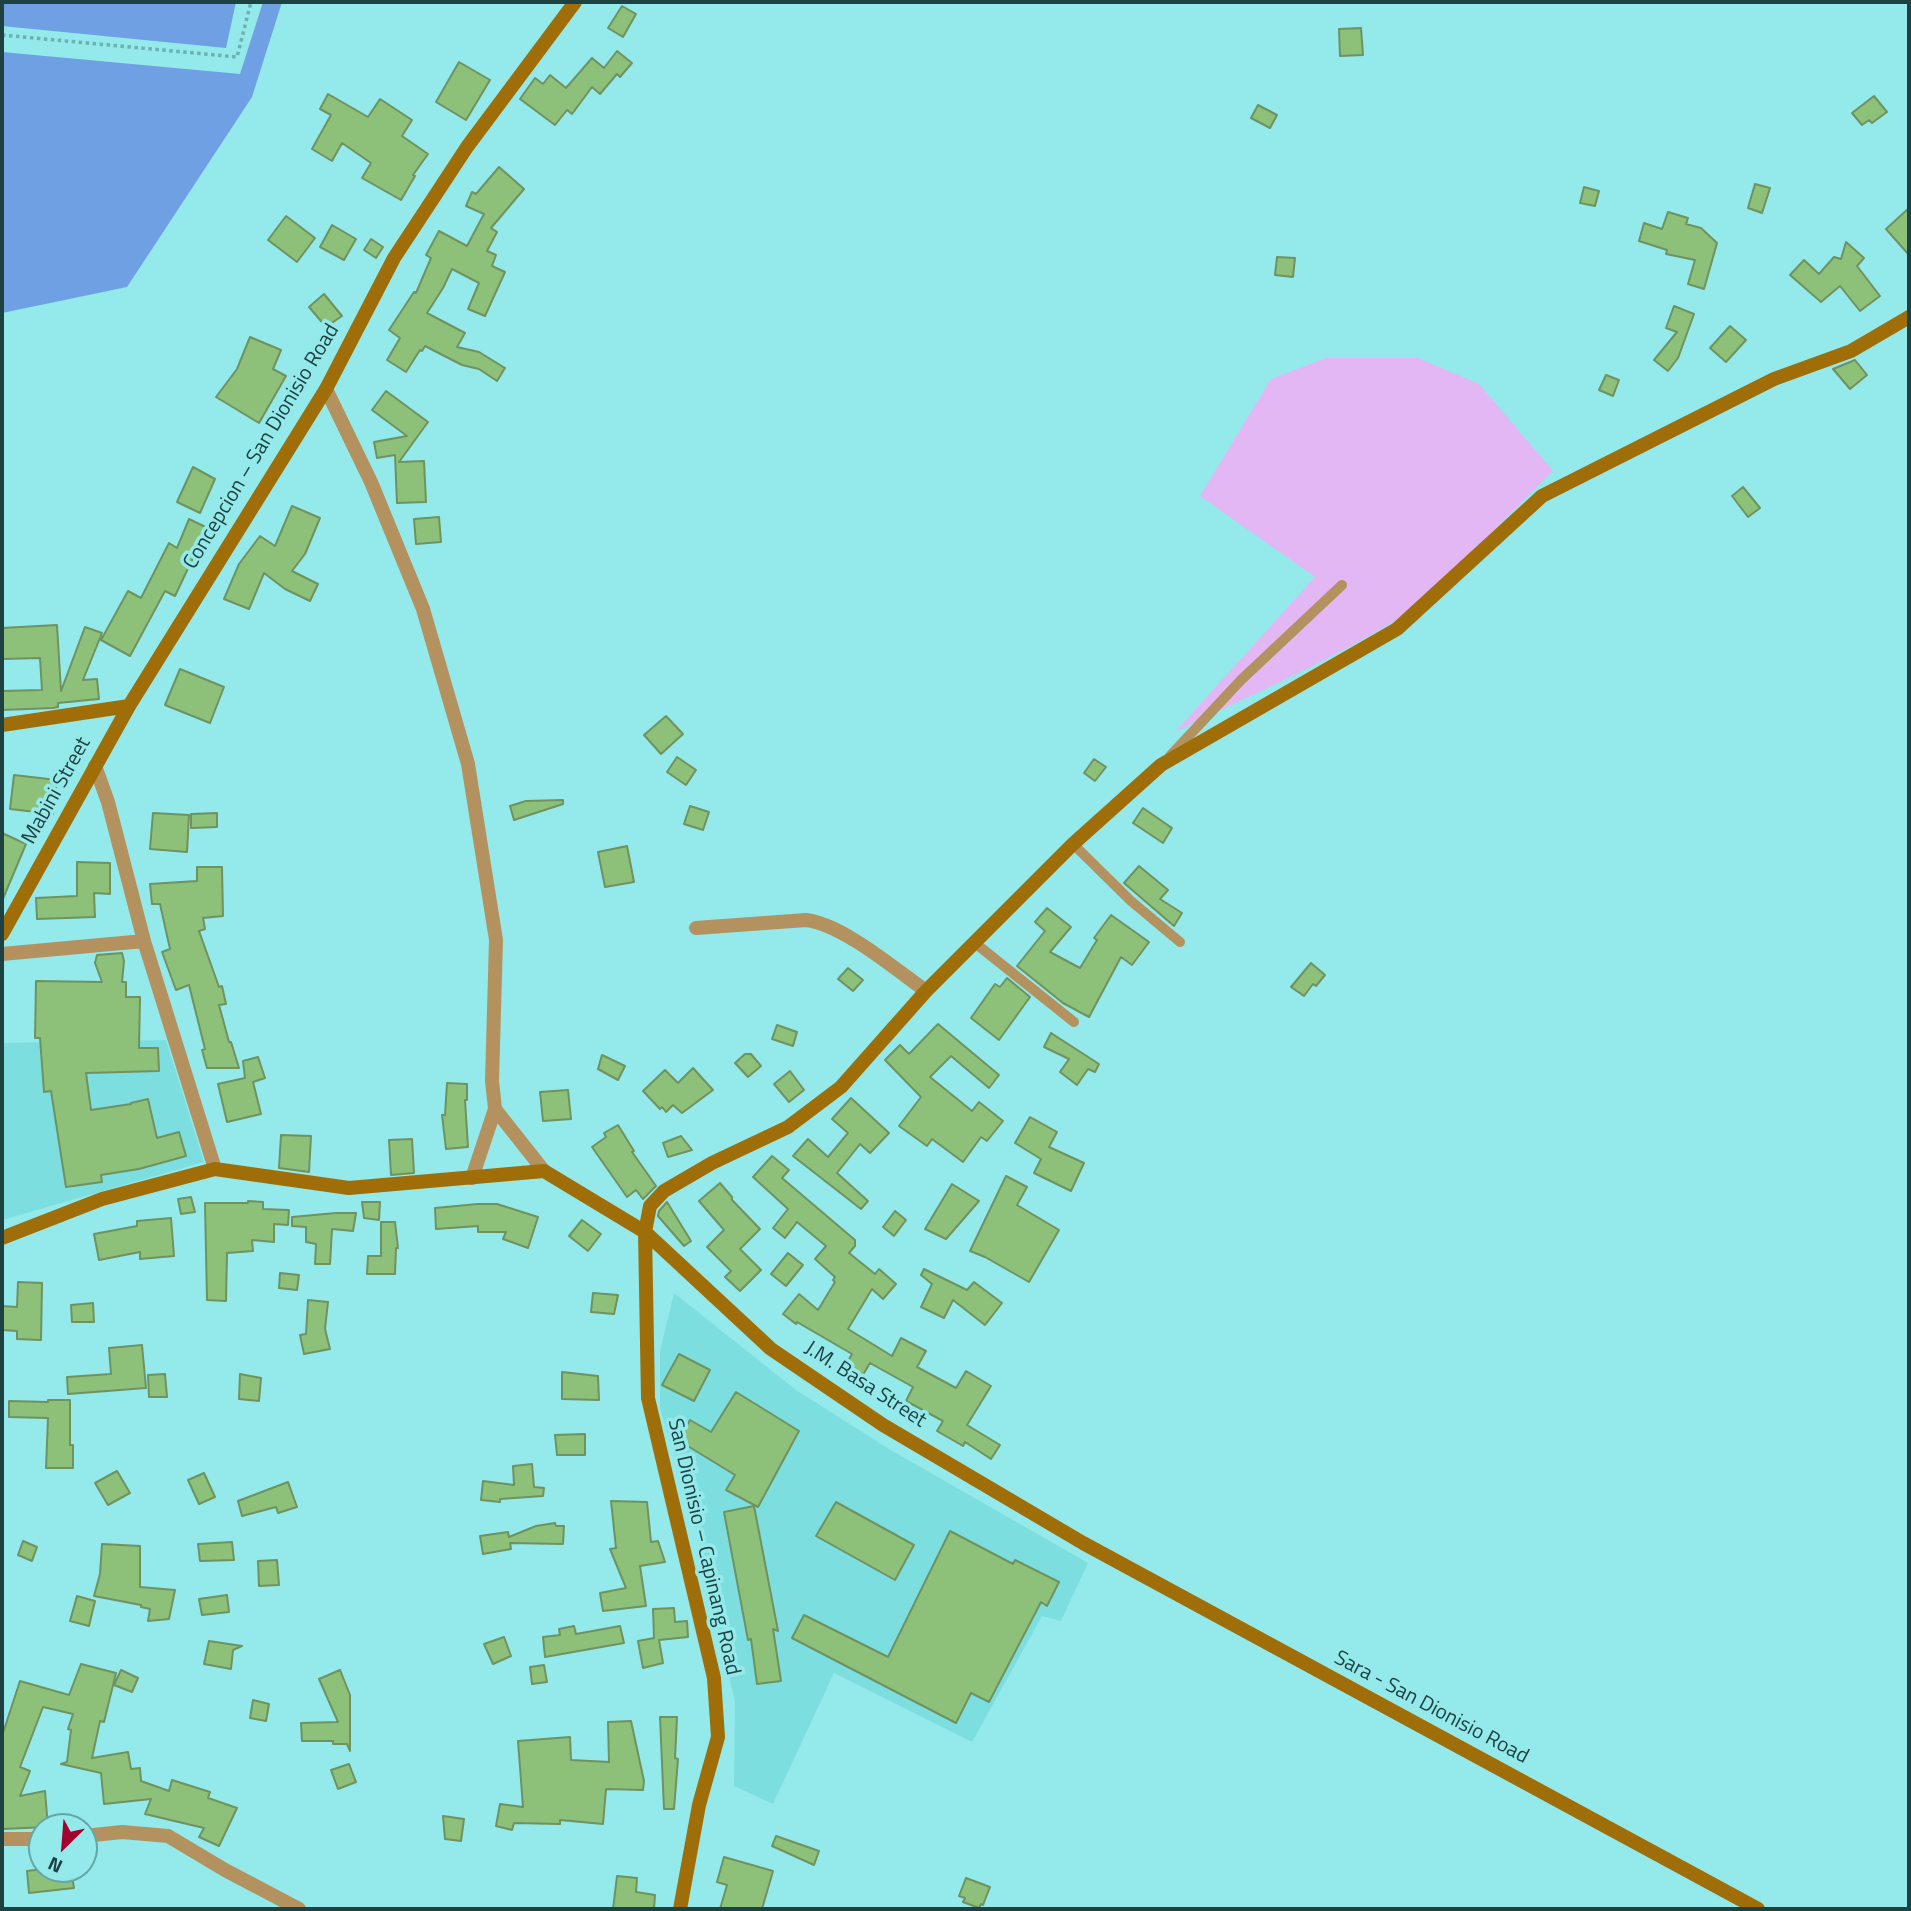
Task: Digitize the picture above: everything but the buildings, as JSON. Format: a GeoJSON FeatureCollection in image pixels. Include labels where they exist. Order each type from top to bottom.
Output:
{"type":"FeatureCollection","features":[{"type":"Feature","properties":{"kind":"main road","name":"Concepcion – San Dionisio Road"},"geometry":{"type":"LineString","coordinates":[[129,706],[326,389],[394,258],[467,147],[575,2]]}},
{"type":"Feature","properties":{"kind":"main road","name":"San Dionisio – Capinang Road"},"geometry":{"type":"LineString","coordinates":[[680,1909],[699,1805],[718,1737],[714,1678],[648,1398],[645,1232],[650,1206],[664,1191],[712,1163],[788,1127],[841,1087],[926,990],[1073,844],[1161,765],[1397,629],[1542,496],[1774,379],[1852,351],[1909,317]]}},
{"type":"Feature","properties":{"kind":"main road"},"geometry":{"type":"LineString","coordinates":[[2,725],[129,706]]}},
{"type":"Feature","properties":{"kind":"main road","name":"Mabini Street"},"geometry":{"type":"LineString","coordinates":[[2,934],[129,706]]}},
{"type":"Feature","properties":{"kind":"main road"},"geometry":{"type":"LineString","coordinates":[[2,1238],[102,1199],[215,1169],[349,1188],[544,1171],[645,1232]]}},
{"type":"Feature","properties":{"kind":"main road","name":"J.M. Basa Street"},"geometry":{"type":"LineString","coordinates":[[645,1232],[771,1349],[883,1425],[1083,1543]]}},
{"type":"Feature","properties":{"kind":"main road","name":"Sara - San Dionisio Road"},"geometry":{"type":"LineString","coordinates":[[1083,1543],[1758,1909]]}},
{"type":"Feature","properties":{"kind":"street"},"geometry":{"type":"LineString","coordinates":[[326,389],[371,482],[423,609],[468,764],[496,940],[492,1081],[495,1109],[472,1178]]}},
{"type":"Feature","properties":{"kind":"street"},"geometry":{"type":"LineString","coordinates":[[95,766],[108,802],[144,941],[215,1169]]}},
{"type":"Feature","properties":{"kind":"street"},"geometry":{"type":"LineString","coordinates":[[696,928],[820,921],[926,990]]}},
{"type":"Feature","properties":{"kind":"street"},"geometry":{"type":"LineString","coordinates":[[2,954],[144,941]]}},
{"type":"Feature","properties":{"kind":"street"},"geometry":{"type":"LineString","coordinates":[[495,1109],[544,1171]]}},
{"type":"Feature","properties":{"kind":"street"},"geometry":{"type":"LineString","coordinates":[[98,1835],[122,1832],[168,1836],[299,1909]]}},
{"type":"Feature","properties":{"kind":"street"},"geometry":{"type":"LineString","coordinates":[[2,1839],[28,1839]]}},
{"type":"Feature","properties":{"kind":"lane"},"geometry":{"type":"LineString","coordinates":[[1161,765],[1241,680],[1342,585]]}},
{"type":"Feature","properties":{"kind":"lane"},"geometry":{"type":"LineString","coordinates":[[1073,844],[1131,901],[1180,942]]}},
{"type":"Feature","properties":{"kind":"lane"},"geometry":{"type":"LineString","coordinates":[[975,943],[1074,1022]]}},
{"type":"Feature","properties":{"kind":"path"},"geometry":{"type":"LineString","coordinates":[[2,35],[237,57],[251,2]]}},
{"type":"Feature","properties":{"kind":"shaded area"},"geometry":{"type":"Polygon","coordinates":[[[2,2],[236,2],[226,48],[2,26],[2,2]]]}},
{"type":"Feature","properties":{"kind":"shaded area"},"geometry":{"type":"Polygon","coordinates":[[[263,2],[282,2],[252,97],[127,287],[2,313],[2,52],[240,74],[263,2]]]}},
{"type":"Feature","properties":{"kind":"shaded area"},"geometry":{"type":"Polygon","coordinates":[[[1326,358],[1418,358],[1479,384],[1553,471],[1415,608],[1327,658],[1175,732],[1315,577],[1200,496],[1271,379],[1326,358]]]}},
{"type":"Feature","properties":{"kind":"shaded area"},"geometry":{"type":"Polygon","coordinates":[[[166,1040],[204,1162],[2,1220],[2,1043],[166,1040]]]}},
{"type":"Feature","properties":{"kind":"shaded area"},"geometry":{"type":"Polygon","coordinates":[[[674,1293],[796,1390],[889,1449],[1088,1563],[1061,1621],[1042,1616],[972,1742],[834,1673],[773,1804],[734,1786],[735,1703],[699,1540],[660,1408],[660,1351],[674,1293]]]}}]}
